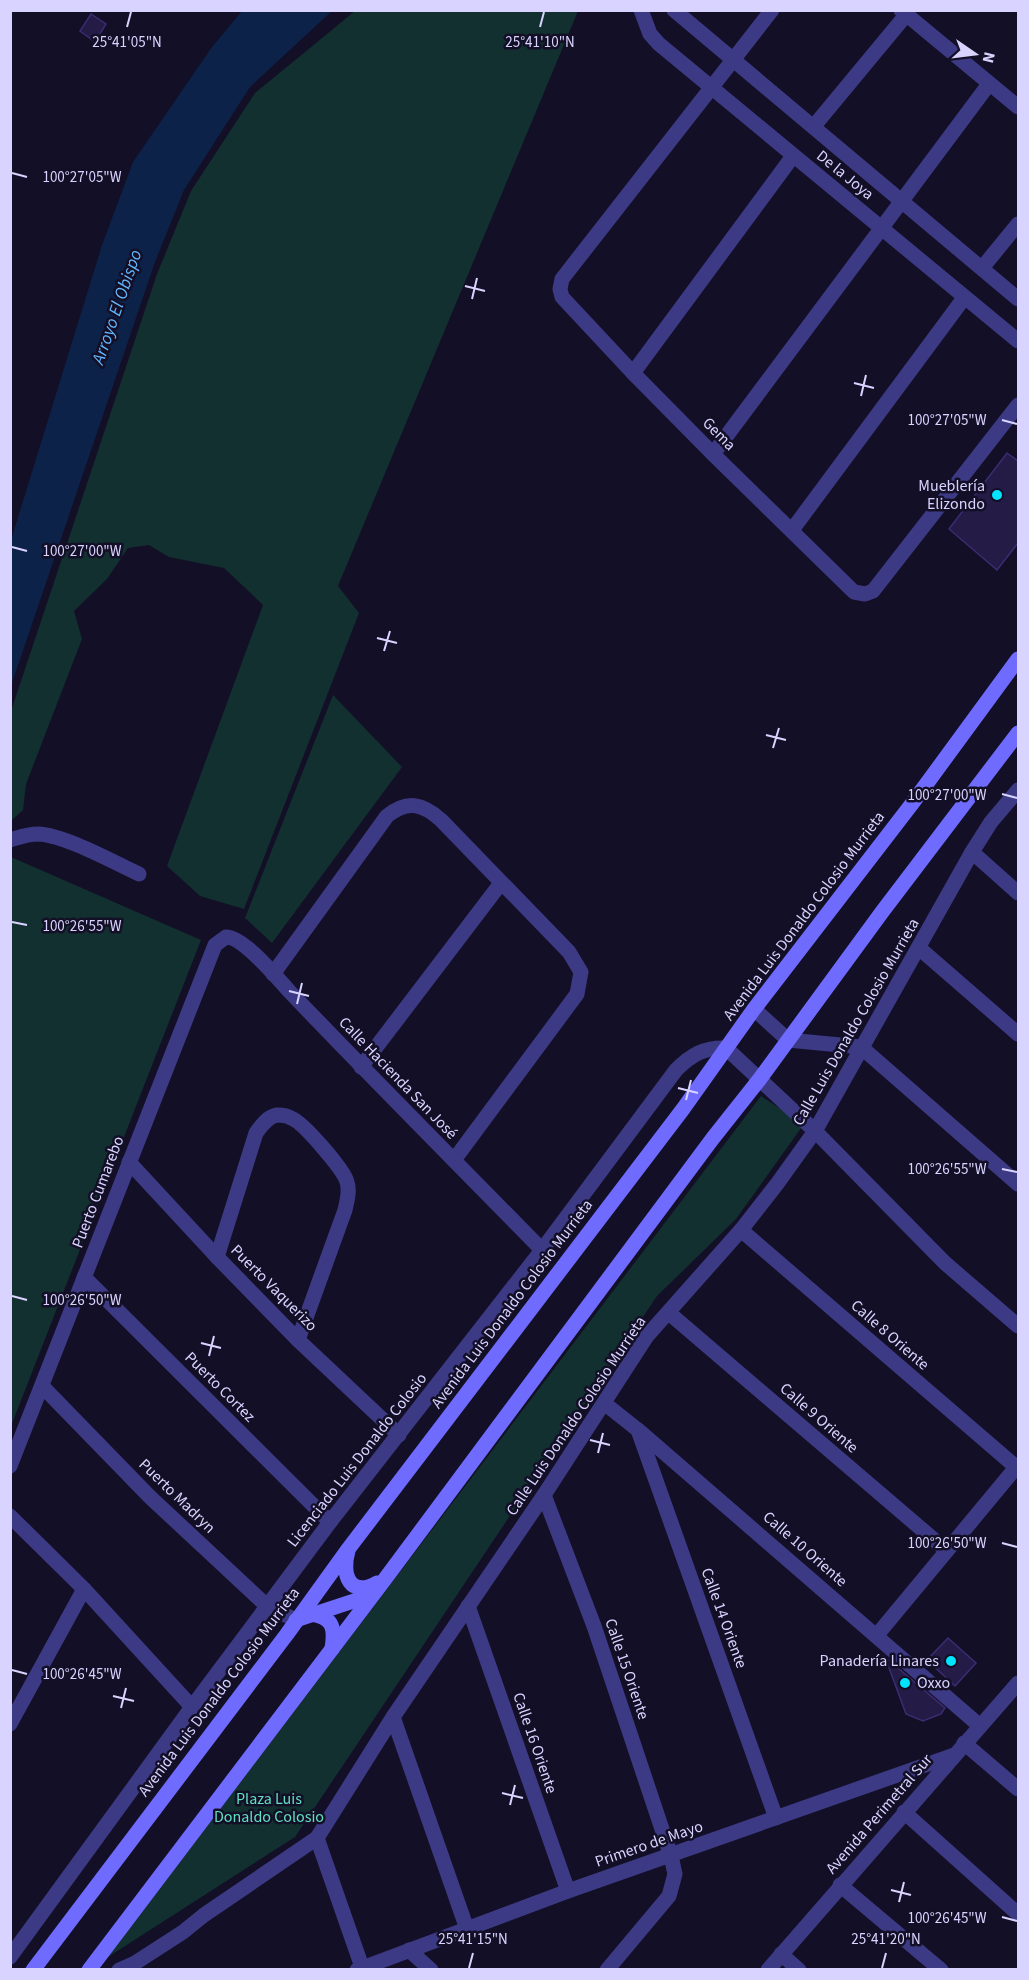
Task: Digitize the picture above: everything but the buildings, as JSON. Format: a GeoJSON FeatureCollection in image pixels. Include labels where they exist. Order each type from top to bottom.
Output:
{"type":"FeatureCollection","features":[{"type":"Feature","properties":{"kind":"main road","name":"Avenida Luis Donaldo Colosio Murrieta"},"geometry":{"type":"LineString","coordinates":[[33,1970],[304,1616],[349,1548],[669,1128],[754,1009],[911,805],[1018,660]]}},
{"type":"Feature","properties":{"kind":"main road"},"geometry":{"type":"LineString","coordinates":[[89,1970],[374,1594],[1018,733]]}},
{"type":"Feature","properties":{"kind":"main road"},"geometry":{"type":"LineString","coordinates":[[349,1548],[346,1567],[347,1577],[352,1585],[369,1588],[385,1579]]}},
{"type":"Feature","properties":{"kind":"main road"},"geometry":{"type":"LineString","coordinates":[[304,1616],[374,1594]]}},
{"type":"Feature","properties":{"kind":"main road"},"geometry":{"type":"LineString","coordinates":[[304,1616],[324,1617],[332,1626],[334,1634],[332,1649]]}},
{"type":"Feature","properties":{"kind":"street","name":"De la Joya"},"geometry":{"type":"LineString","coordinates":[[641,10],[650,34],[710,88],[1018,341]]}},
{"type":"Feature","properties":{"kind":"street","name":"De la Joya"},"geometry":{"type":"LineString","coordinates":[[674,10],[1018,299]]}},
{"type":"Feature","properties":{"kind":"street"},"geometry":{"type":"LineString","coordinates":[[710,88],[772,10]]}},
{"type":"Feature","properties":{"kind":"street"},"geometry":{"type":"LineString","coordinates":[[814,126],[904,13],[1018,107]]}},
{"type":"Feature","properties":{"kind":"street"},"geometry":{"type":"LineString","coordinates":[[713,454],[989,84]]}},
{"type":"Feature","properties":{"kind":"street","name":"Gema"},"geometry":{"type":"LineString","coordinates":[[710,88],[562,279],[560,289],[562,297],[633,373],[854,592],[865,594],[873,591],[1018,405]]}},
{"type":"Feature","properties":{"kind":"street"},"geometry":{"type":"LineString","coordinates":[[633,373],[793,156]]}},
{"type":"Feature","properties":{"kind":"street"},"geometry":{"type":"LineString","coordinates":[[982,268],[1018,224]]}},
{"type":"Feature","properties":{"kind":"street"},"geometry":{"type":"LineString","coordinates":[[792,530],[964,298]]}},
{"type":"Feature","properties":{"kind":"street","name":"Calle Luis Donaldo Colosio Murrieta"},"geometry":{"type":"LineString","coordinates":[[119,1970],[135,1963],[183,1932],[204,1915],[317,1838],[393,1717],[544,1496],[647,1336],[741,1230],[815,1131],[972,852],[991,822],[1018,790]]}},
{"type":"Feature","properties":{"kind":"street"},"geometry":{"type":"LineString","coordinates":[[273,974],[387,816],[396,809],[408,806],[419,806],[432,812],[569,952],[581,972],[576,994],[454,1160]]}},
{"type":"Feature","properties":{"kind":"street"},"geometry":{"type":"LineString","coordinates":[[10,840],[24,835],[40,834],[63,840],[139,874]]}},
{"type":"Feature","properties":{"kind":"street"},"geometry":{"type":"LineString","coordinates":[[972,852],[1018,893]]}},
{"type":"Feature","properties":{"kind":"street"},"geometry":{"type":"LineString","coordinates":[[361,1067],[501,883]]}},
{"type":"Feature","properties":{"kind":"street","name":"Calle Hacienda San José"},"geometry":{"type":"LineString","coordinates":[[226,937],[238,940],[273,974],[361,1067],[542,1250]]}},
{"type":"Feature","properties":{"kind":"street","name":"Puerto Cumarebo"},"geometry":{"type":"LineString","coordinates":[[10,1466],[215,945],[226,937]]}},
{"type":"Feature","properties":{"kind":"street"},"geometry":{"type":"LineString","coordinates":[[919,948],[1018,1034]]}},
{"type":"Feature","properties":{"kind":"street"},"geometry":{"type":"LineString","coordinates":[[754,1009],[788,1040],[861,1047],[1018,1184]]}},
{"type":"Feature","properties":{"kind":"street"},"geometry":{"type":"LineString","coordinates":[[726,1048],[815,1131],[945,1263],[1018,1326]]}},
{"type":"Feature","properties":{"kind":"street","name":"Licenciado Luis Donaldo Colosio"},"geometry":{"type":"LineString","coordinates":[[10,1957],[330,1522],[542,1250],[676,1070],[688,1058],[702,1051],[726,1048]]}},
{"type":"Feature","properties":{"kind":"street"},"geometry":{"type":"LineString","coordinates":[[217,1257],[256,1133],[268,1119],[276,1115],[292,1118],[338,1165],[348,1182],[345,1210],[298,1340]]}},
{"type":"Feature","properties":{"kind":"street","name":"Puerto Vaquerizo"},"geometry":{"type":"LineString","coordinates":[[129,1161],[217,1257],[298,1340],[399,1434]]}},
{"type":"Feature","properties":{"kind":"street","name":"Calle 8 Oriente"},"geometry":{"type":"LineString","coordinates":[[741,1230],[1018,1466]]}},
{"type":"Feature","properties":{"kind":"street","name":"Puerto Cortez"},"geometry":{"type":"LineString","coordinates":[[84,1277],[330,1522]]}},
{"type":"Feature","properties":{"kind":"street","name":"Calle 9 Oriente"},"geometry":{"type":"LineString","coordinates":[[669,1313],[946,1550]]}},
{"type":"Feature","properties":{"kind":"street","name":"Puerto Madryn"},"geometry":{"type":"LineString","coordinates":[[42,1386],[150,1497],[268,1607],[304,1616]]}},
{"type":"Feature","properties":{"kind":"street","name":"Calle 10 Oriente"},"geometry":{"type":"LineString","coordinates":[[604,1403],[877,1635],[980,1726]]}},
{"type":"Feature","properties":{"kind":"street","name":"Calle 14 Oriente"},"geometry":{"type":"LineString","coordinates":[[638,1430],[776,1818]]}},
{"type":"Feature","properties":{"kind":"street"},"geometry":{"type":"LineString","coordinates":[[877,1635],[1018,1466]]}},
{"type":"Feature","properties":{"kind":"street","name":"Calle 15 Oriente"},"geometry":{"type":"LineString","coordinates":[[544,1496],[594,1626],[675,1874],[669,1896],[607,1970]]}},
{"type":"Feature","properties":{"kind":"street"},"geometry":{"type":"LineString","coordinates":[[10,1516],[84,1588],[192,1707]]}},
{"type":"Feature","properties":{"kind":"street"},"geometry":{"type":"LineString","coordinates":[[10,1724],[84,1588]]}},
{"type":"Feature","properties":{"kind":"street","name":"Calle 16 Oriente"},"geometry":{"type":"LineString","coordinates":[[468,1606],[568,1891]]}},
{"type":"Feature","properties":{"kind":"street","name":"Avenida Perimetral Sur"},"geometry":{"type":"LineString","coordinates":[[768,1970],[1018,1683]]}},
{"type":"Feature","properties":{"kind":"street"},"geometry":{"type":"LineString","coordinates":[[393,1717],[467,1929]]}},
{"type":"Feature","properties":{"kind":"street"},"geometry":{"type":"LineString","coordinates":[[959,1749],[1018,1789]]}},
{"type":"Feature","properties":{"kind":"street","name":"Primero de Mayo"},"geometry":{"type":"LineString","coordinates":[[359,1968],[776,1818],[959,1749]]}},
{"type":"Feature","properties":{"kind":"street"},"geometry":{"type":"LineString","coordinates":[[904,1812],[1018,1914]]}},
{"type":"Feature","properties":{"kind":"street"},"geometry":{"type":"LineString","coordinates":[[317,1838],[359,1968]]}},
{"type":"Feature","properties":{"kind":"street"},"geometry":{"type":"LineString","coordinates":[[840,1885],[941,1970]]}},
{"type":"Feature","properties":{"kind":"street"},"geometry":{"type":"LineString","coordinates":[[409,1950],[431,1970]]}},
{"type":"Feature","properties":{"kind":"street"},"geometry":{"type":"LineString","coordinates":[[781,1954],[800,1970]]}},
{"type":"Feature","properties":{"kind":"green space"},"geometry":{"type":"Polygon","coordinates":[[[355,11],[578,11],[338,586],[359,613],[244,909],[200,896],[167,866],[263,605],[224,568],[169,557],[149,545],[128,548],[107,579],[74,611],[82,639],[26,784],[23,810],[11,821],[11,711],[157,274],[191,191],[255,93],[355,11]]]}},
{"type":"Feature","properties":{"kind":"green space"},"geometry":{"type":"Polygon","coordinates":[[[333,695],[402,767],[272,943],[245,918],[333,695]]]}},
{"type":"Feature","properties":{"kind":"green space"},"geometry":{"type":"Polygon","coordinates":[[[11,857],[201,940],[11,1426],[11,857]]]}},
{"type":"Feature","properties":{"kind":"green space","name":"Plaza Luis Donaldo Colosio"},"geometry":{"type":"Polygon","coordinates":[[[761,1096],[804,1124],[736,1219],[657,1296],[295,1837],[108,1957],[761,1096]]]}},
{"type":"Feature","properties":{"kind":"water","name":"Arroyo El Obispo"},"geometry":{"type":"Polygon","coordinates":[[[242,11],[332,11],[250,87],[184,190],[155,262],[11,686],[11,540],[102,245],[133,162],[212,47],[242,11]]]}},
{"type":"Feature","properties":{"kind":"place","name":"Mueblería Elizondo"},"geometry":{"type":"Point","coordinates":[997,495]}},
{"type":"Feature","properties":{"kind":"place","name":"Panadería Linares"},"geometry":{"type":"Point","coordinates":[951,1661]}},
{"type":"Feature","properties":{"kind":"place","name":"Oxxo"},"geometry":{"type":"Point","coordinates":[905,1683]}}]}
